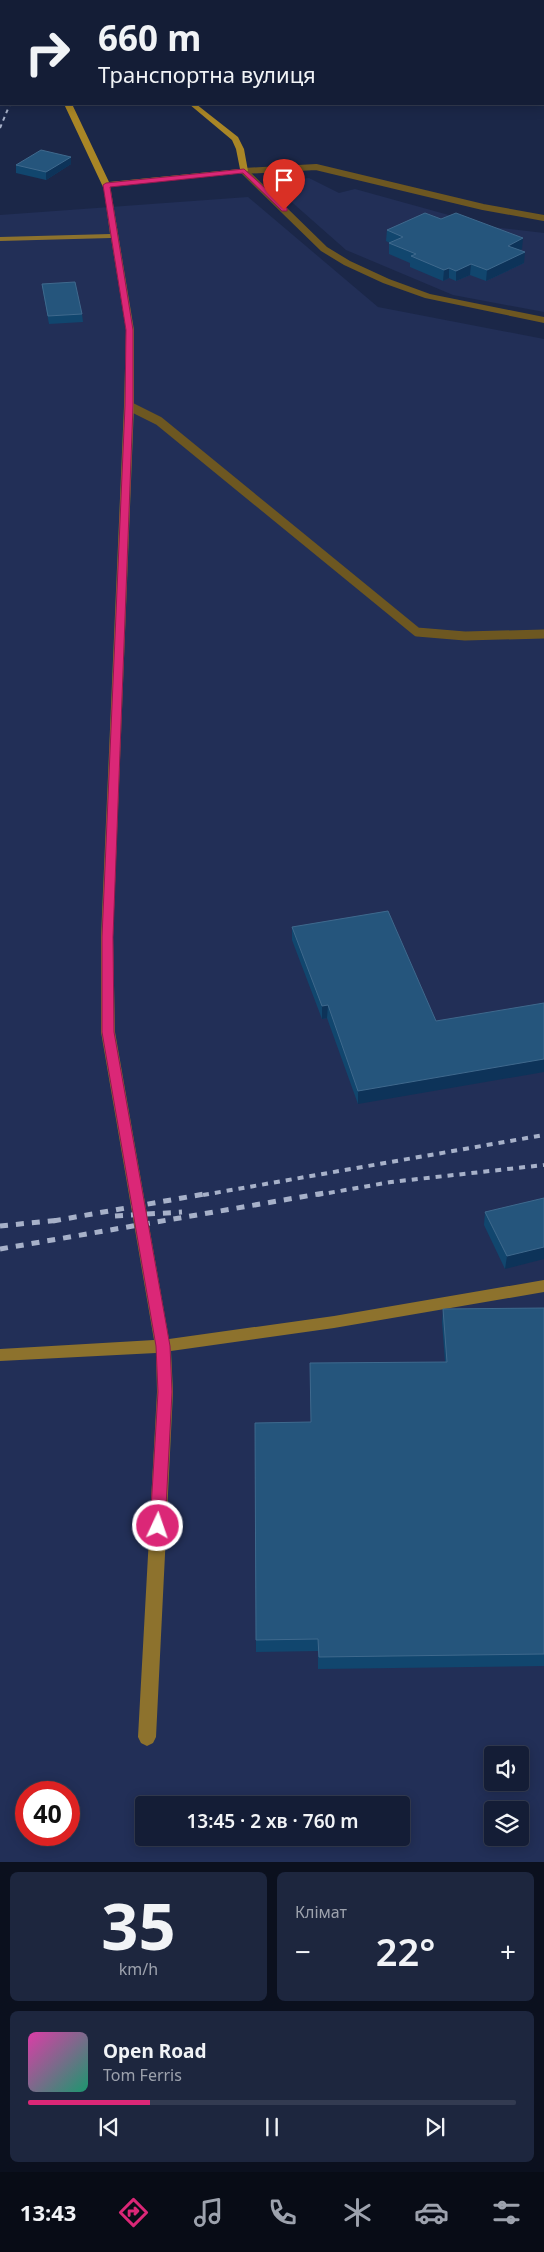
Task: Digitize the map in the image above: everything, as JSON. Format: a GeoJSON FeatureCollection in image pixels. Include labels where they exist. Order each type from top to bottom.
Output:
{"type":"FeatureCollection","features":[{"type":"Feature","properties":{"kind":"main road"},"geometry":{"type":"LineString","coordinates":[[68,105],[106,185],[244,171],[240,149],[235,138],[193,105]]}},
{"type":"Feature","properties":{"kind":"street"},"geometry":{"type":"LineString","coordinates":[[244,171],[324,249],[347,263],[386,281],[428,296],[544,320]]}},
{"type":"Feature","properties":{"kind":"street"},"geometry":{"type":"LineString","coordinates":[[106,185],[130,330],[129,406],[107,937],[108,1032],[163,1346],[165,1392],[147,1737]]}},
{"type":"Feature","properties":{"kind":"street"},"geometry":{"type":"LineString","coordinates":[[0,239],[113,236]]}},
{"type":"Feature","properties":{"kind":"street"},"geometry":{"type":"LineString","coordinates":[[0,1355],[163,1346],[334,1322],[544,1286]]}},
{"type":"Feature","properties":{"kind":"lane"},"geometry":{"type":"LineString","coordinates":[[244,171],[316,166],[482,207],[544,218]]}},
{"type":"Feature","properties":{"kind":"lane"},"geometry":{"type":"LineString","coordinates":[[129,406],[159,421],[417,632],[455,636],[544,634]]}},
{"type":"Feature","properties":{"kind":"shaded area"},"geometry":{"type":"Polygon","coordinates":[[[309,178],[339,193],[355,189],[492,227],[544,233],[544,312],[453,295],[346,250],[269,182],[309,178]]]}},
{"type":"Feature","properties":{"kind":"shaded area"},"geometry":{"type":"Polygon","coordinates":[[[248,197],[378,307],[544,339],[544,1862],[0,1862],[0,215],[248,197]]]}},
{"type":"Feature","properties":{"kind":"building"},"geometry":{"type":"Polygon","coordinates":[[[41,150],[71,157],[46,172],[16,165],[41,150]]]}},
{"type":"Feature","properties":{"kind":"building"},"geometry":{"type":"Polygon","coordinates":[[[425,213],[441,219],[456,213],[523,238],[508,246],[525,252],[487,270],[471,264],[456,271],[449,268],[444,270],[411,256],[416,254],[389,243],[403,237],[387,230],[425,213]]]}},
{"type":"Feature","properties":{"kind":"building"},"geometry":{"type":"Polygon","coordinates":[[[75,282],[82,314],[48,316],[42,284],[75,282]]]}},
{"type":"Feature","properties":{"kind":"building"},"geometry":{"type":"Polygon","coordinates":[[[388,911],[436,1021],[544,1003],[544,1059],[358,1091],[328,1005],[322,1006],[292,927],[388,911]]]}},
{"type":"Feature","properties":{"kind":"building"},"geometry":{"type":"Polygon","coordinates":[[[544,1198],[544,1247],[507,1256],[485,1212],[544,1198]]]}},
{"type":"Feature","properties":{"kind":"building"},"geometry":{"type":"Polygon","coordinates":[[[544,1308],[544,1654],[319,1657],[318,1639],[256,1640],[255,1423],[311,1422],[310,1363],[447,1362],[443,1309],[544,1308]]]}},
{"type":"Feature","properties":{"kind":"railway"},"geometry":{"type":"LineString","coordinates":[[0,128],[10,105]]}},
{"type":"Feature","properties":{"kind":"railway"},"geometry":{"type":"LineString","coordinates":[[203,1195],[544,1135]]}},
{"type":"Feature","properties":{"kind":"railway"},"geometry":{"type":"LineString","coordinates":[[317,1195],[391,1182],[544,1165]]}},
{"type":"Feature","properties":{"kind":"railway"},"geometry":{"type":"LineString","coordinates":[[57,1220],[210,1193]]}},
{"type":"Feature","properties":{"kind":"railway"},"geometry":{"type":"LineString","coordinates":[[0,1249],[324,1193]]}},
{"type":"Feature","properties":{"kind":"railway"},"geometry":{"type":"LineString","coordinates":[[115,1216],[182,1212]]}},
{"type":"Feature","properties":{"kind":"railway"},"geometry":{"type":"LineString","coordinates":[[0,1226],[57,1220]]}},
{"type":"Feature","properties":{"kind":"route"},"geometry":{"type":"LineString","coordinates":[[158,1526],[165,1392],[163,1346],[108,1032],[107,937],[129,406],[130,330],[106,185],[244,171],[284,210]]}}]}
